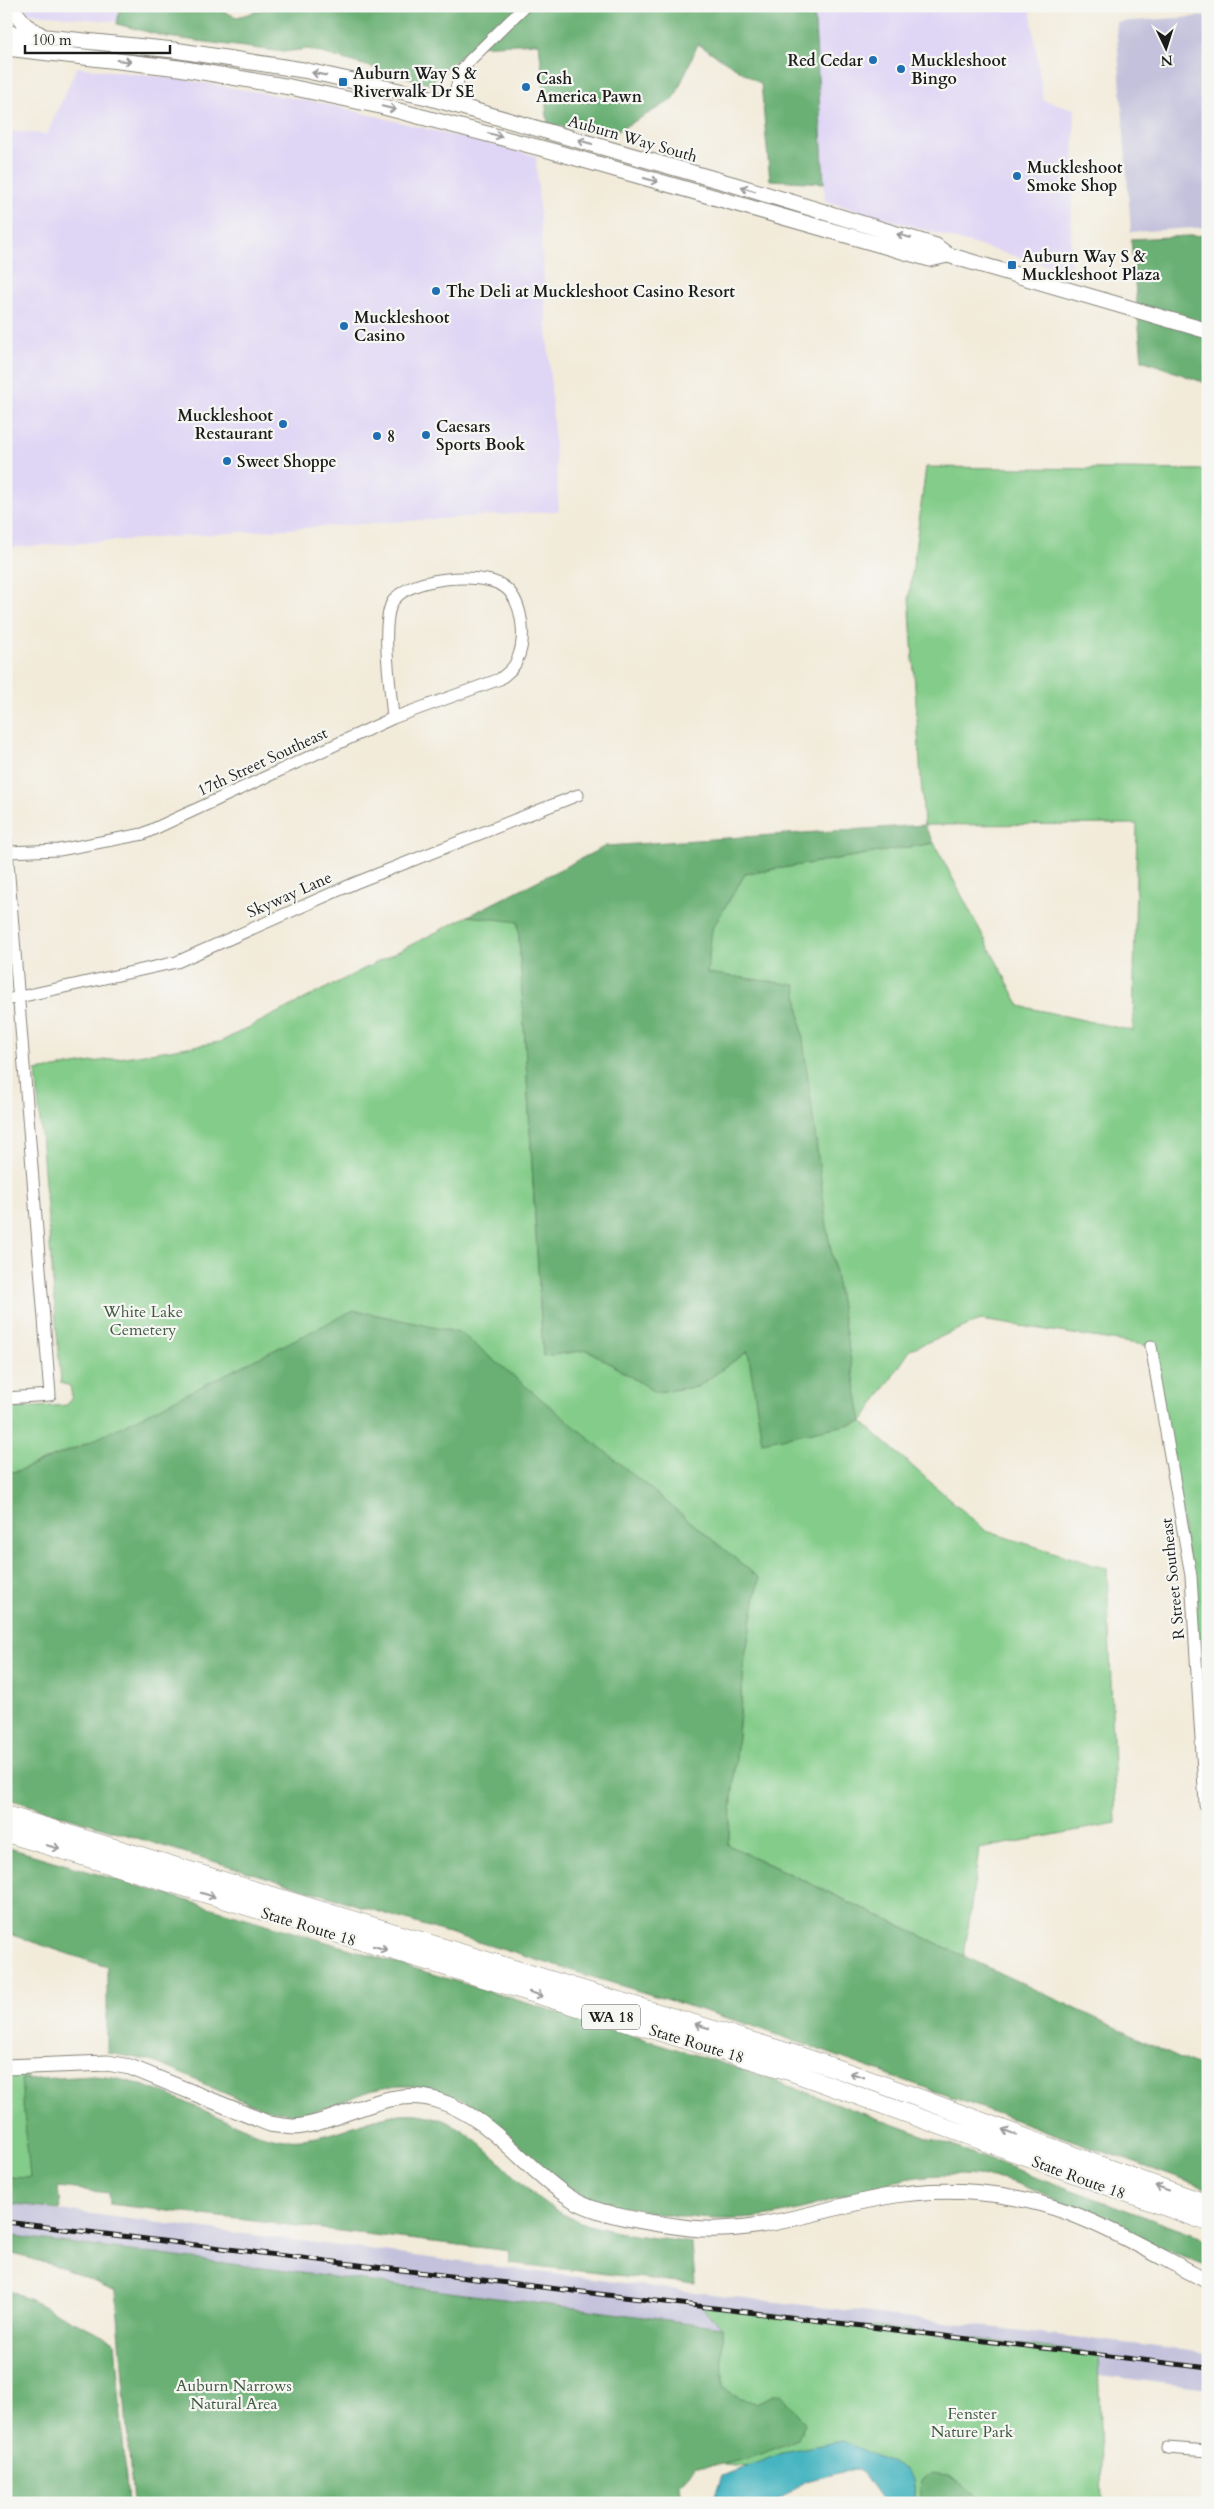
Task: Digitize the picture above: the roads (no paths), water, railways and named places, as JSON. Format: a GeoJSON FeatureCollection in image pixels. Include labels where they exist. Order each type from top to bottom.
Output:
{"type":"FeatureCollection","features":[{"type":"Feature","properties":{"kind":"highway","name":"State Route 18"},"geometry":{"type":"LineString","coordinates":[[6,1815],[797,2055],[884,2084],[1118,2174],[1208,2204]]}},
{"type":"Feature","properties":{"kind":"highway","name":"State Route 18"},"geometry":{"type":"LineString","coordinates":[[6,1833],[792,2072],[1208,2222]]}},
{"type":"Feature","properties":{"kind":"main road"},"geometry":{"type":"LineString","coordinates":[[11,6],[25,26],[34,33],[45,36]]}},
{"type":"Feature","properties":{"kind":"main road","name":"Auburn Way South"},"geometry":{"type":"LineString","coordinates":[[6,33],[174,50],[252,62],[312,72],[452,105],[735,185],[931,244],[948,255],[1208,332]]}},
{"type":"Feature","properties":{"kind":"main road","name":"Auburn Way South"},"geometry":{"type":"LineString","coordinates":[[6,48],[166,66],[290,87],[380,106],[552,151],[930,259],[948,255]]}},
{"type":"Feature","properties":{"kind":"main road"},"geometry":{"type":"LineString","coordinates":[[166,66],[170,59],[174,57],[236,66],[252,62]]}},
{"type":"Feature","properties":{"kind":"main road"},"geometry":{"type":"LineString","coordinates":[[6,2067],[107,2063],[130,2067],[270,2124],[292,2127],[314,2123],[377,2102],[406,2096],[434,2099],[462,2109],[486,2126],[550,2184],[571,2199],[593,2210],[693,2228],[759,2226],[883,2197],[912,2193],[968,2192],[1038,2203],[1076,2216],[1208,2281]]}},
{"type":"Feature","properties":{"kind":"street"},"geometry":{"type":"LineString","coordinates":[[452,105],[454,88],[464,67],[525,6]]}},
{"type":"Feature","properties":{"kind":"street","name":"17th Street Southeast"},"geometry":{"type":"LineString","coordinates":[[7,852],[59,850],[142,834],[393,718],[500,679],[517,662],[521,650],[519,613],[513,596],[503,586],[492,581],[475,578],[416,584],[400,592],[392,602],[388,612],[387,626],[393,718]]}},
{"type":"Feature","properties":{"kind":"street","name":"Skyway Lane"},"geometry":{"type":"LineString","coordinates":[[12,999],[177,962],[355,883],[578,795]]}},
{"type":"Feature","properties":{"kind":"street"},"geometry":{"type":"LineString","coordinates":[[6,838],[12,999],[50,1395],[6,1398]]}},
{"type":"Feature","properties":{"kind":"street","name":"R Street Southeast"},"geometry":{"type":"LineString","coordinates":[[1151,1346],[1191,1576],[1205,1804],[1208,1811]]}},
{"type":"Feature","properties":{"kind":"street"},"geometry":{"type":"LineString","coordinates":[[1167,2448],[1208,2451]]}},
{"type":"Feature","properties":{"kind":"water"},"geometry":{"type":"Polygon","coordinates":[[[843,2441],[906,2470],[913,2480],[916,2503],[884,2503],[863,2473],[857,2470],[805,2481],[776,2503],[712,2503],[722,2476],[788,2451],[843,2441]]]}},
{"type":"Feature","properties":{"kind":"railway"},"geometry":{"type":"LineString","coordinates":[[6,2222],[1208,2368]]}},
{"type":"Feature","properties":{"kind":"place","name":"Red Cedar"},"geometry":{"type":"Point","coordinates":[873,60]}},
{"type":"Feature","properties":{"kind":"place","name":"Muckleshoot Bingo"},"geometry":{"type":"Point","coordinates":[901,69]}},
{"type":"Feature","properties":{"kind":"place","name":"Auburn Way S & Riverwalk Dr SE"},"geometry":{"type":"Point","coordinates":[343,82]}},
{"type":"Feature","properties":{"kind":"place","name":"Cash America Pawn"},"geometry":{"type":"Point","coordinates":[526,87]}},
{"type":"Feature","properties":{"kind":"place","name":"Muckleshoot Smoke Shop"},"geometry":{"type":"Point","coordinates":[1017,176]}},
{"type":"Feature","properties":{"kind":"place","name":"Auburn Way S & Muckleshoot Plaza"},"geometry":{"type":"Point","coordinates":[1012,265]}},
{"type":"Feature","properties":{"kind":"place","name":"The Deli at Muckleshoot Casino Resort"},"geometry":{"type":"Point","coordinates":[436,291]}},
{"type":"Feature","properties":{"kind":"place","name":"Muckleshoot Casino"},"geometry":{"type":"Point","coordinates":[344,326]}},
{"type":"Feature","properties":{"kind":"place","name":"Muckleshoot Restaurant"},"geometry":{"type":"Point","coordinates":[283,424]}},
{"type":"Feature","properties":{"kind":"place","name":"Caesars Sports Book"},"geometry":{"type":"Point","coordinates":[426,435]}},
{"type":"Feature","properties":{"kind":"place","name":"8"},"geometry":{"type":"Point","coordinates":[377,436]}},
{"type":"Feature","properties":{"kind":"place","name":"Sweet Shoppe"},"geometry":{"type":"Point","coordinates":[227,461]}},
{"type":"Feature","properties":{"kind":"park label","name":"White Lake Cemetery"},"geometry":{"type":"Point","coordinates":[143,1320]}},
{"type":"Feature","properties":{"kind":"park label","name":"Auburn Narrows Natural Area"},"geometry":{"type":"Point","coordinates":[234,2394]}},
{"type":"Feature","properties":{"kind":"park label","name":"Fenster Nature Park"},"geometry":{"type":"Point","coordinates":[972,2422]}}]}
